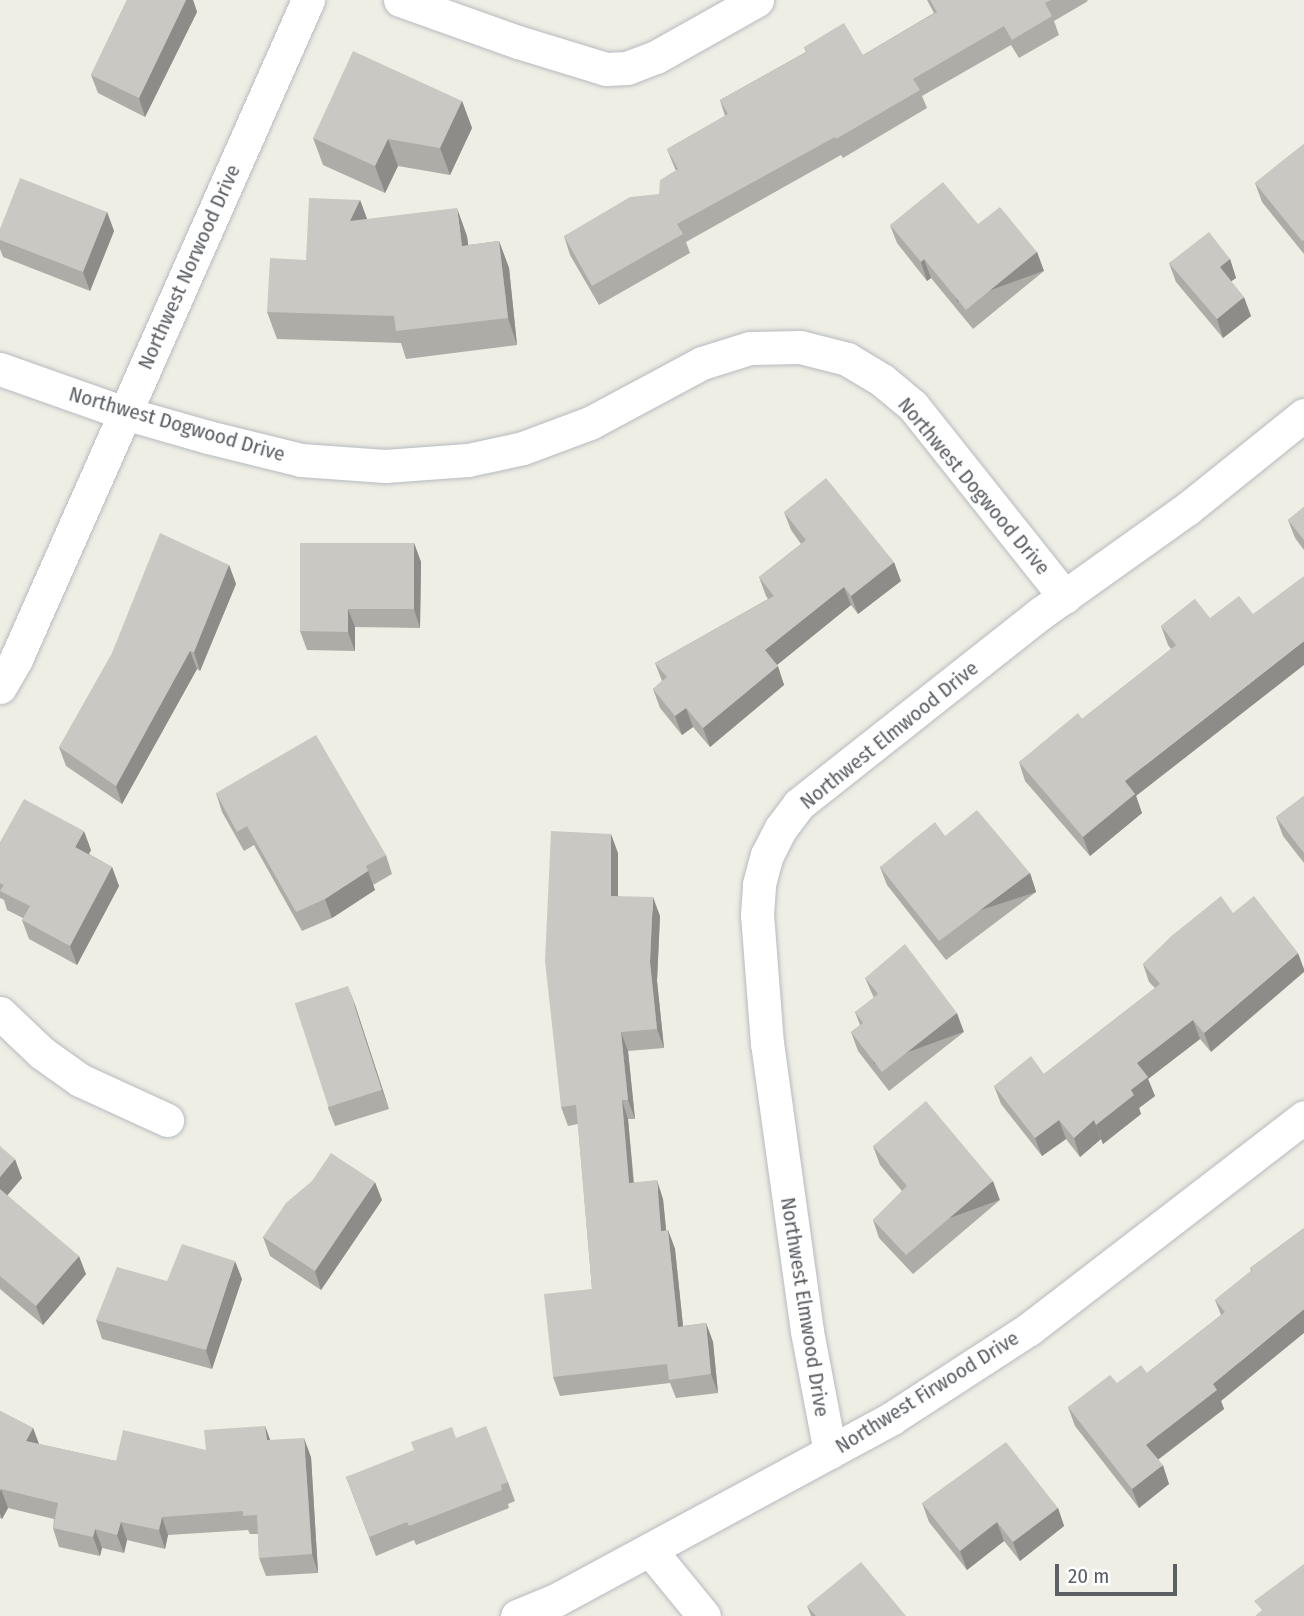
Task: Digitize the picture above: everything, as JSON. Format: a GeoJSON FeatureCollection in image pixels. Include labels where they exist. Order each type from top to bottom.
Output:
{"type":"FeatureCollection","features":[{"type":"Feature","properties":{"kind":"street","name":"Northwest Norwood Drive"},"geometry":{"type":"LineString","coordinates":[[0,687],[16,659],[307,0]]}},
{"type":"Feature","properties":{"kind":"street"},"geometry":{"type":"LineString","coordinates":[[400,0],[518,43],[606,69],[627,68],[656,57],[757,0]]}},
{"type":"Feature","properties":{"kind":"street","name":"Northwest Dogwood Drive"},"geometry":{"type":"LineString","coordinates":[[0,369],[124,413],[301,460],[384,466],[468,460],[523,448],[590,423],[702,363],[750,348],[800,347],[847,359],[882,380],[913,406],[1065,597]]}},
{"type":"Feature","properties":{"kind":"street","name":"Northwest Elmwood Drive"},"geometry":{"type":"LineString","coordinates":[[830,1452],[803,1305],[768,1058],[757,915],[759,884],[767,855],[781,828],[799,804],[1065,597],[1187,509],[1304,415]]}},
{"type":"Feature","properties":{"kind":"street"},"geometry":{"type":"LineString","coordinates":[[0,1013],[42,1053],[80,1080],[167,1120]]}},
{"type":"Feature","properties":{"kind":"street","name":"Northwest Firwood Drive"},"geometry":{"type":"LineString","coordinates":[[517,1616],[556,1600],[892,1418],[1029,1329],[1304,1117]]}},
{"type":"Feature","properties":{"kind":"street"},"geometry":{"type":"LineString","coordinates":[[650,1550],[704,1616]]}},
{"type":"Feature","properties":{"kind":"building"},"geometry":{"type":"Polygon","coordinates":[[[127,0],[186,0],[139,98],[91,75],[127,0]]]}},
{"type":"Feature","properties":{"kind":"building"},"geometry":{"type":"Polygon","coordinates":[[[930,0],[1051,0],[1045,3],[1052,16],[1012,40],[1004,26],[913,79],[920,90],[836,139],[835,137],[677,224],[683,234],[592,286],[564,236],[630,197],[659,194],[660,180],[678,169],[667,149],[728,114],[720,100],[807,52],[804,47],[844,23],[863,55],[937,12],[930,0]]]}},
{"type":"Feature","properties":{"kind":"building"},"geometry":{"type":"Polygon","coordinates":[[[353,51],[462,101],[440,148],[388,139],[375,166],[313,138],[353,51]]]}},
{"type":"Feature","properties":{"kind":"building"},"geometry":{"type":"Polygon","coordinates":[[[1304,144],[1304,240],[1302,241],[1255,183],[1304,144]]]}},
{"type":"Feature","properties":{"kind":"building"},"geometry":{"type":"Polygon","coordinates":[[[20,178],[107,212],[83,272],[0,240],[0,229],[20,178]]]}},
{"type":"Feature","properties":{"kind":"building"},"geometry":{"type":"Polygon","coordinates":[[[943,182],[978,224],[1000,207],[1037,252],[966,310],[924,259],[921,262],[890,225],[943,182]]]}},
{"type":"Feature","properties":{"kind":"building"},"geometry":{"type":"Polygon","coordinates":[[[309,198],[360,200],[350,221],[457,208],[462,246],[499,241],[508,318],[396,331],[394,316],[267,312],[270,258],[306,260],[309,198]]]}},
{"type":"Feature","properties":{"kind":"building"},"geometry":{"type":"Polygon","coordinates":[[[1209,232],[1230,259],[1220,267],[1244,297],[1217,319],[1169,263],[1209,232]]]}},
{"type":"Feature","properties":{"kind":"building"},"geometry":{"type":"Polygon","coordinates":[[[826,478],[894,562],[851,596],[844,587],[765,650],[778,666],[703,728],[686,708],[675,716],[653,689],[667,677],[655,663],[774,596],[759,577],[806,540],[784,512],[826,478]]]}},
{"type":"Feature","properties":{"kind":"building"},"geometry":{"type":"Polygon","coordinates":[[[1304,507],[1304,540],[1288,520],[1304,507]]]}},
{"type":"Feature","properties":{"kind":"building"},"geometry":{"type":"Polygon","coordinates":[[[160,533],[229,565],[194,652],[190,651],[116,786],[59,747],[112,653],[160,533]]]}},
{"type":"Feature","properties":{"kind":"building"},"geometry":{"type":"Polygon","coordinates":[[[300,543],[414,543],[414,609],[348,609],[348,632],[300,631],[300,543]]]}},
{"type":"Feature","properties":{"kind":"building"},"geometry":{"type":"Polygon","coordinates":[[[1304,576],[1304,641],[1125,781],[1135,794],[1083,837],[1019,762],[1078,713],[1082,719],[1176,645],[1161,626],[1195,599],[1210,618],[1239,596],[1253,614],[1304,576]]]}},
{"type":"Feature","properties":{"kind":"building"},"geometry":{"type":"Polygon","coordinates":[[[316,735],[386,855],[366,866],[368,871],[325,899],[296,912],[247,826],[237,832],[216,793],[316,735]]]}},
{"type":"Feature","properties":{"kind":"building"},"geometry":{"type":"Polygon","coordinates":[[[1304,796],[1304,853],[1276,817],[1304,796]]]}},
{"type":"Feature","properties":{"kind":"building"},"geometry":{"type":"Polygon","coordinates":[[[24,799],[84,831],[75,847],[112,867],[70,946],[22,920],[30,906],[0,891],[4,885],[0,883],[0,842],[24,799]]]}},
{"type":"Feature","properties":{"kind":"building"},"geometry":{"type":"Polygon","coordinates":[[[977,810],[1030,873],[939,941],[880,867],[935,822],[945,836],[977,810]]]}},
{"type":"Feature","properties":{"kind":"building"},"geometry":{"type":"Polygon","coordinates":[[[551,831],[611,834],[611,896],[653,897],[650,962],[657,1029],[621,1032],[628,1100],[622,1100],[629,1183],[657,1180],[661,1231],[668,1230],[678,1327],[706,1323],[711,1374],[669,1380],[667,1364],[553,1377],[544,1294],[592,1289],[576,1105],[561,1107],[545,961],[551,831]]]}},
{"type":"Feature","properties":{"kind":"building"},"geometry":{"type":"Polygon","coordinates":[[[1221,896],[1233,913],[1254,896],[1298,953],[1204,1033],[1193,1020],[1137,1063],[1148,1077],[1131,1090],[1134,1095],[1096,1125],[1094,1120],[1074,1138],[1059,1120],[1035,1138],[994,1086],[1031,1056],[1044,1074],[1160,984],[1143,964],[1174,934],[1221,896]]]}},
{"type":"Feature","properties":{"kind":"building"},"geometry":{"type":"Polygon","coordinates":[[[905,944],[957,1013],[882,1072],[851,1032],[863,1023],[855,1012],[878,994],[865,978],[905,944]]]}},
{"type":"Feature","properties":{"kind":"building"},"geometry":{"type":"Polygon","coordinates":[[[348,986],[382,1090],[328,1107],[295,1003],[348,986]]]}},
{"type":"Feature","properties":{"kind":"building"},"geometry":{"type":"Polygon","coordinates":[[[926,1101],[993,1181],[906,1255],[873,1220],[907,1186],[873,1146],[926,1101]]]}},
{"type":"Feature","properties":{"kind":"building"},"geometry":{"type":"Polygon","coordinates":[[[0,1146],[15,1159],[0,1177],[0,1146]]]}},
{"type":"Feature","properties":{"kind":"building"},"geometry":{"type":"Polygon","coordinates":[[[331,1153],[375,1182],[315,1271],[263,1237],[286,1203],[312,1181],[331,1153]]]}},
{"type":"Feature","properties":{"kind":"building"},"geometry":{"type":"Polygon","coordinates":[[[0,1189],[79,1256],[36,1306],[0,1276],[0,1189]]]}},
{"type":"Feature","properties":{"kind":"building"},"geometry":{"type":"Polygon","coordinates":[[[1304,1228],[1304,1309],[1213,1384],[1217,1390],[1146,1445],[1163,1465],[1132,1489],[1068,1407],[1110,1375],[1117,1383],[1141,1365],[1147,1373],[1225,1312],[1215,1300],[1252,1270],[1250,1268],[1304,1228]]]}},
{"type":"Feature","properties":{"kind":"building"},"geometry":{"type":"Polygon","coordinates":[[[182,1244],[235,1261],[206,1350],[96,1320],[117,1267],[167,1281],[182,1244]]]}},
{"type":"Feature","properties":{"kind":"building"},"geometry":{"type":"Polygon","coordinates":[[[0,1411],[33,1428],[26,1441],[116,1461],[123,1430],[206,1450],[204,1430],[265,1426],[267,1440],[304,1438],[312,1554],[259,1558],[257,1515],[243,1516],[243,1511],[162,1517],[159,1530],[121,1522],[117,1535],[95,1529],[93,1537],[53,1528],[58,1503],[1,1489],[0,1491],[0,1411]]]}},
{"type":"Feature","properties":{"kind":"building"},"geometry":{"type":"Polygon","coordinates":[[[486,1426],[508,1482],[501,1485],[502,1490],[409,1526],[407,1522],[369,1537],[346,1477],[414,1450],[411,1442],[452,1427],[456,1438],[486,1426]]]}},
{"type":"Feature","properties":{"kind":"building"},"geometry":{"type":"Polygon","coordinates":[[[1006,1442],[1058,1508],[1013,1542],[997,1522],[960,1551],[922,1503],[1006,1442]]]}},
{"type":"Feature","properties":{"kind":"building"},"geometry":{"type":"Polygon","coordinates":[[[861,1562],[906,1616],[816,1616],[807,1606],[861,1562]]]}},
{"type":"Feature","properties":{"kind":"building"},"geometry":{"type":"Polygon","coordinates":[[[1304,1564],[1304,1616],[1255,1616],[1262,1610],[1254,1601],[1304,1564]]]}}]}
